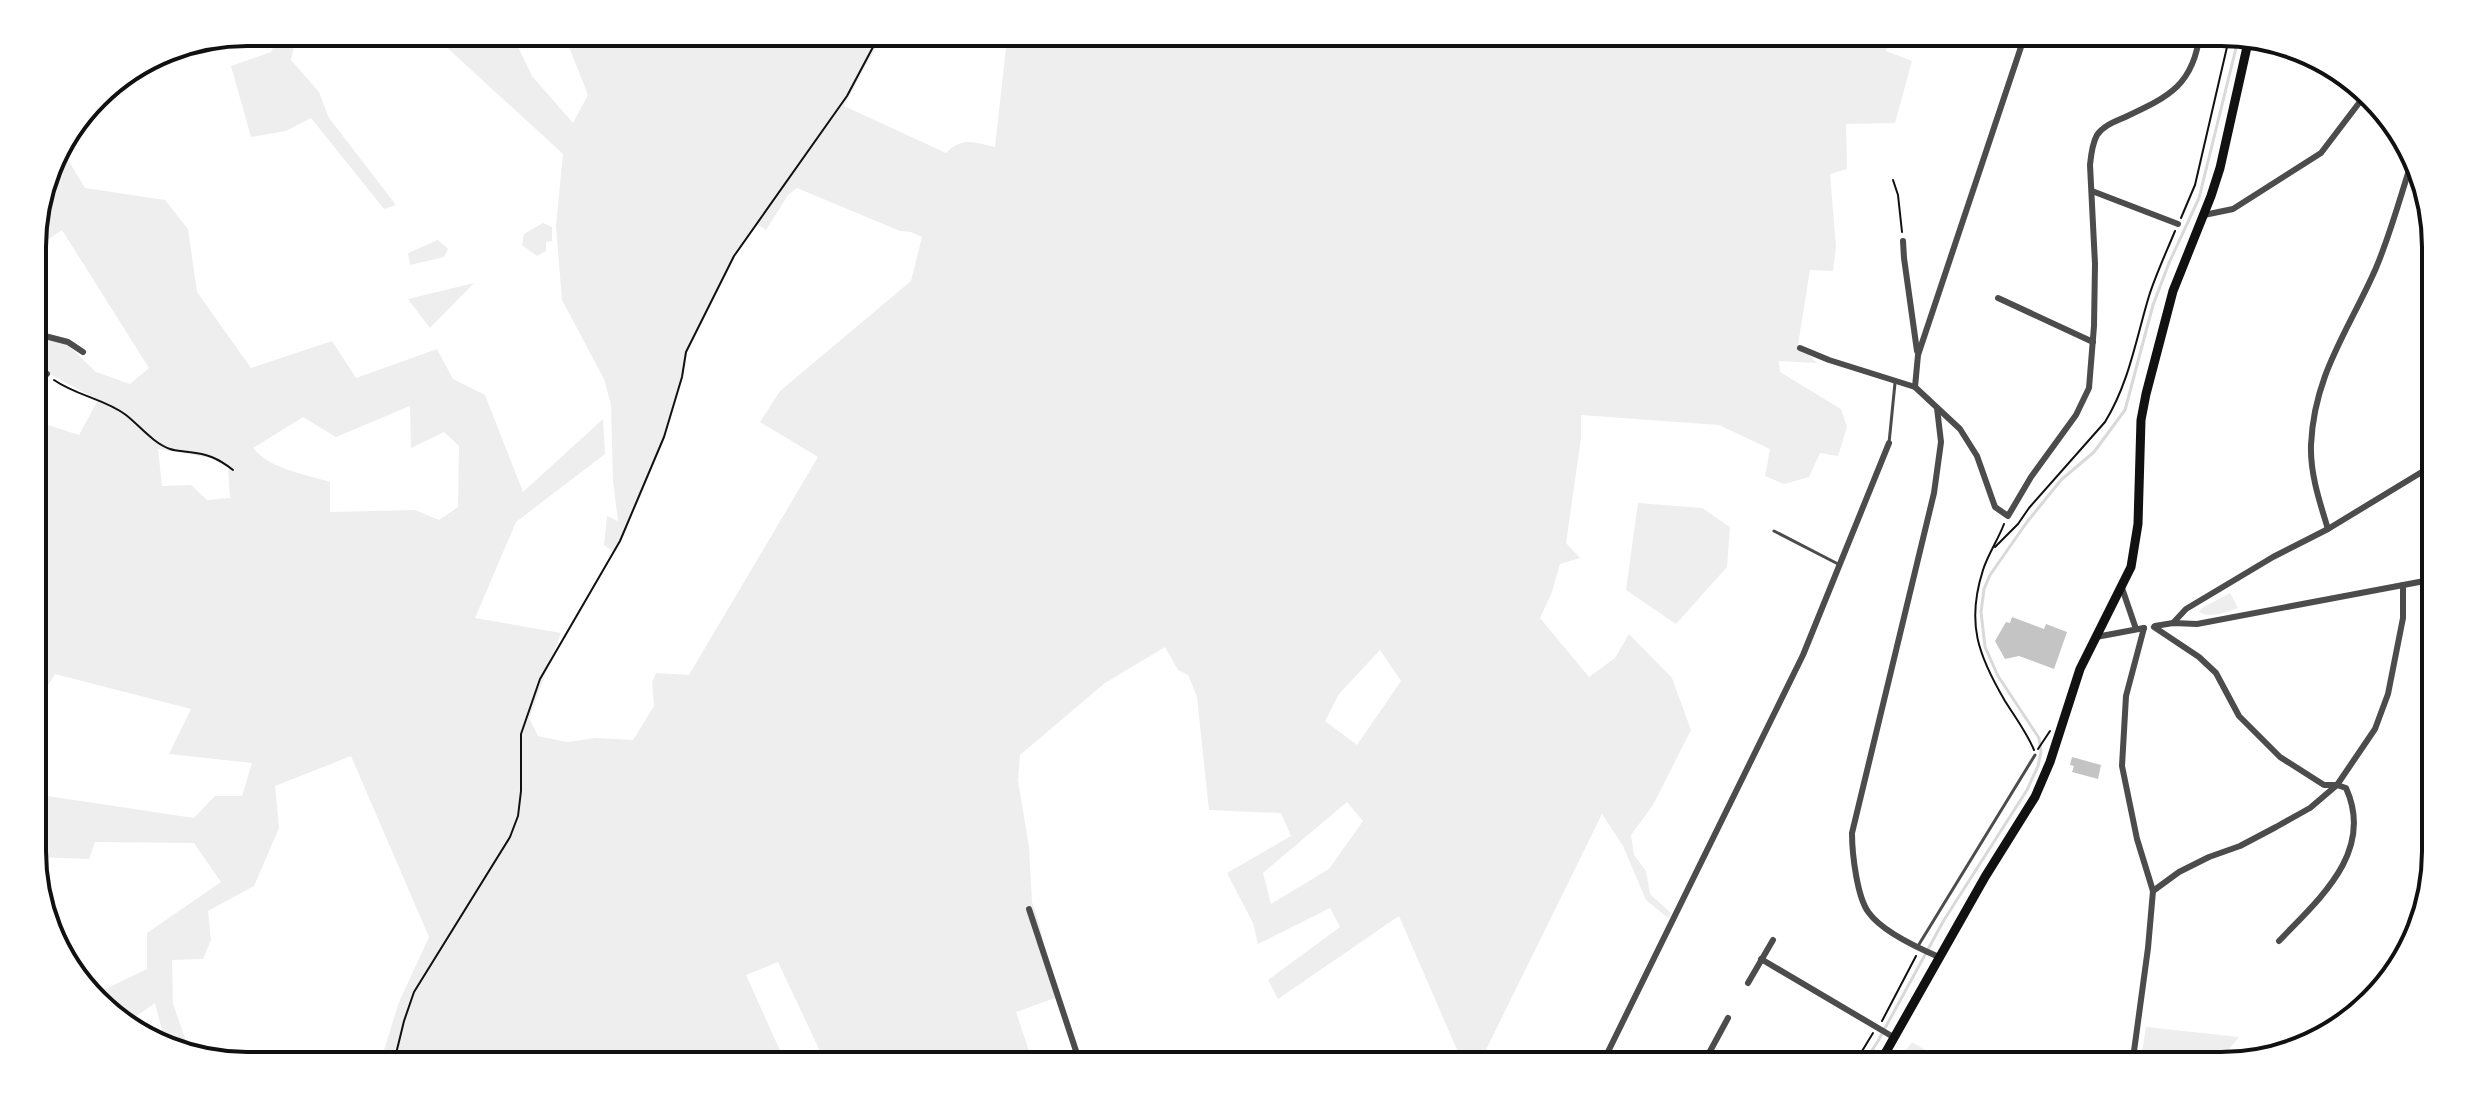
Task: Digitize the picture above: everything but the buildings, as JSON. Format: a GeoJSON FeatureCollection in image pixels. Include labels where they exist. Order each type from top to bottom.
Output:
{"type":"FeatureCollection","features":[{"type":"Feature","properties":{"kind":"main road"},"geometry":{"type":"LineString","coordinates":[[1885,1052],[1935,956],[2035,797],[2050,762],[2072,690],[2131,567],[2137,533],[2141,420],[2146,394],[2173,291],[2220,168],[2247,48]]}},
{"type":"Feature","properties":{"kind":"street"},"geometry":{"type":"LineString","coordinates":[[1915,387],[1918,355],[2021,46]]}},
{"type":"Feature","properties":{"kind":"street"},"geometry":{"type":"LineString","coordinates":[[1800,348],[1915,387],[1960,429],[1977,456],[1995,507],[2008,516],[2084,400],[2091,375],[2095,264],[2091,153],[2099,132],[2111,123],[2168,96],[2195,61],[2198,46]]}},
{"type":"Feature","properties":{"kind":"street"},"geometry":{"type":"LineString","coordinates":[[2204,215],[2233,209],[2321,153],[2360,103]]}},
{"type":"Feature","properties":{"kind":"street"},"geometry":{"type":"LineString","coordinates":[[2328,529],[2316,488],[2311,447],[2319,389],[2376,267],[2408,173]]}},
{"type":"Feature","properties":{"kind":"street"},"geometry":{"type":"LineString","coordinates":[[2092,191],[2178,224]]}},
{"type":"Feature","properties":{"kind":"street"},"geometry":{"type":"LineString","coordinates":[[1903,241],[1918,355]]}},
{"type":"Feature","properties":{"kind":"street"},"geometry":{"type":"LineString","coordinates":[[1998,298],[2093,342]]}},
{"type":"Feature","properties":{"kind":"street"},"geometry":{"type":"LineString","coordinates":[[46,336],[68,342],[83,352]]}},
{"type":"Feature","properties":{"kind":"street"},"geometry":{"type":"LineString","coordinates":[[1935,956],[1896,935],[1870,916],[1864,904],[1852,833],[1934,493],[1941,442],[1937,408]]}},
{"type":"Feature","properties":{"kind":"street"},"geometry":{"type":"LineString","coordinates":[[1608,1052],[1803,655],[1889,443]]}},
{"type":"Feature","properties":{"kind":"street"},"geometry":{"type":"LineString","coordinates":[[2173,623],[2186,609],[2422,472]]}},
{"type":"Feature","properties":{"kind":"street"},"geometry":{"type":"LineString","coordinates":[[2096,637],[2173,623],[2197,624],[2422,581]]}},
{"type":"Feature","properties":{"kind":"street"},"geometry":{"type":"LineString","coordinates":[[2153,891],[2179,872],[2240,846],[2310,808],[2337,785],[2375,729],[2388,694],[2403,618],[2403,585]]}},
{"type":"Feature","properties":{"kind":"street"},"geometry":{"type":"LineString","coordinates":[[2122,588],[2140,628],[2126,696],[2122,766],[2137,839],[2153,891],[2134,1052]]}},
{"type":"Feature","properties":{"kind":"street"},"geometry":{"type":"LineString","coordinates":[[2154,627],[2199,657],[2216,673],[2239,716],[2280,757],[2324,785],[2346,788],[2353,803],[2355,825],[2351,852],[2331,883],[2279,941]]}},
{"type":"Feature","properties":{"kind":"street"},"geometry":{"type":"LineString","coordinates":[[1029,909],[1076,1052]]}},
{"type":"Feature","properties":{"kind":"street"},"geometry":{"type":"LineString","coordinates":[[1748,983],[1773,940]]}},
{"type":"Feature","properties":{"kind":"street"},"geometry":{"type":"LineString","coordinates":[[1761,959],[1892,1036]]}},
{"type":"Feature","properties":{"kind":"street"},"geometry":{"type":"LineString","coordinates":[[1711,1052],[1728,1018]]}},
{"type":"Feature","properties":{"kind":"lane"},"geometry":{"type":"LineString","coordinates":[[1889,443],[1895,380]]}},
{"type":"Feature","properties":{"kind":"lane"},"geometry":{"type":"LineString","coordinates":[[1774,531],[1840,565]]}},
{"type":"Feature","properties":{"kind":"lane"},"geometry":{"type":"LineString","coordinates":[[1920,948],[2035,755]]}},
{"type":"Feature","properties":{"kind":"path"},"geometry":{"type":"LineString","coordinates":[[396,1052],[414,992],[510,837],[518,816],[521,791],[521,734],[540,679],[620,541],[640,498],[664,437],[686,352],[734,256],[847,96],[874,46]]}},
{"type":"Feature","properties":{"kind":"path"},"geometry":{"type":"LineString","coordinates":[[1995,547],[2105,422],[2123,388],[2157,273],[2195,185],[2227,46]]}},
{"type":"Feature","properties":{"kind":"path"},"geometry":{"type":"LineString","coordinates":[[1893,180],[1898,195],[1903,241]]}},
{"type":"Feature","properties":{"kind":"path"},"geometry":{"type":"LineString","coordinates":[[47,374],[78,394],[124,413],[157,442],[171,449],[219,458],[233,470]]}},
{"type":"Feature","properties":{"kind":"path"},"geometry":{"type":"LineString","coordinates":[[2008,516],[1979,587],[1975,617],[1977,643],[2035,755]]}},
{"type":"Feature","properties":{"kind":"path"},"geometry":{"type":"LineString","coordinates":[[2035,755],[2044,739]]}},
{"type":"Feature","properties":{"kind":"path"},"geometry":{"type":"LineString","coordinates":[[1863,1052],[1879,1028],[1920,948]]}},
{"type":"Feature","properties":{"kind":"shaded area"},"geometry":{"type":"Polygon","coordinates":[[[274,46],[294,46],[291,60],[319,92],[329,118],[396,205],[384,209],[311,118],[286,131],[251,137],[231,66],[271,52],[274,46]]]}},
{"type":"Feature","properties":{"kind":"shaded area"},"geometry":{"type":"Polygon","coordinates":[[[445,46],[518,46],[532,76],[573,123],[588,95],[569,46],[876,46],[844,106],[946,153],[964,143],[995,147],[1006,46],[1887,46],[1886,51],[1912,61],[1895,123],[1846,124],[1847,169],[1830,174],[1836,247],[1833,271],[1810,270],[1798,345],[1817,363],[1779,361],[1780,372],[1841,409],[1847,427],[1838,456],[1820,453],[1809,477],[1784,484],[1765,476],[1770,449],[1719,425],[1581,415],[1581,438],[1566,543],[1580,558],[1560,564],[1540,618],[1589,677],[1615,658],[1629,634],[1672,678],[1691,730],[1653,805],[1631,835],[1634,855],[1646,871],[1650,894],[1671,913],[1668,918],[1646,900],[1623,846],[1602,814],[1485,1052],[1458,1052],[1399,916],[1278,999],[1268,980],[1340,927],[1330,908],[1258,944],[1253,923],[1227,873],[1291,836],[1281,813],[1209,810],[1197,697],[1188,675],[1178,670],[1165,647],[1105,683],[1020,755],[1018,780],[1029,847],[1032,902],[1055,998],[1016,1012],[1029,1052],[820,1052],[778,962],[746,975],[781,1052],[383,1052],[399,1002],[429,937],[351,756],[275,786],[279,828],[254,886],[208,911],[211,940],[203,959],[172,960],[173,1004],[186,1042],[170,1037],[163,1033],[155,1003],[135,1017],[103,990],[147,969],[147,933],[221,882],[194,843],[95,842],[89,859],[46,857],[46,796],[194,818],[215,796],[242,796],[252,763],[169,754],[191,709],[55,674],[46,689],[46,424],[79,435],[98,400],[46,372],[46,340],[68,345],[96,372],[130,384],[149,368],[62,230],[46,241],[50,208],[61,170],[67,158],[85,188],[165,200],[188,229],[197,292],[251,368],[332,341],[356,378],[437,349],[453,379],[485,395],[523,492],[603,419],[605,454],[516,522],[475,618],[561,633],[529,718],[538,736],[567,742],[596,738],[633,740],[654,706],[652,683],[656,673],[689,675],[818,457],[760,422],[780,391],[911,281],[922,237],[900,231],[797,188],[788,195],[766,230],[757,224],[734,256],[686,352],[664,437],[614,552],[604,545],[607,516],[618,521],[613,481],[611,405],[604,379],[562,300],[556,226],[563,154],[445,46]],[[410,406],[336,437],[303,417],[253,448],[278,466],[330,482],[330,512],[415,510],[439,520],[458,507],[459,446],[444,432],[411,448],[410,406]],[[158,449],[162,486],[191,485],[207,500],[230,498],[228,467],[211,458],[158,449]],[[1380,650],[1339,694],[1325,721],[1357,745],[1401,681],[1380,650]],[[1347,802],[1263,873],[1271,904],[1329,869],[1363,821],[1347,802]]]}},
{"type":"Feature","properties":{"kind":"shaded area"},"geometry":{"type":"Polygon","coordinates":[[[543,223],[552,227],[552,241],[546,242],[546,251],[537,256],[522,245],[524,234],[543,223]]]}},
{"type":"Feature","properties":{"kind":"shaded area"},"geometry":{"type":"Polygon","coordinates":[[[438,240],[448,249],[444,257],[410,265],[408,253],[438,240]]]}},
{"type":"Feature","properties":{"kind":"shaded area"},"geometry":{"type":"Polygon","coordinates":[[[474,283],[430,328],[408,299],[474,283]]]}},
{"type":"Feature","properties":{"kind":"shaded area"},"geometry":{"type":"Polygon","coordinates":[[[1638,503],[1702,508],[1730,527],[1727,567],[1676,624],[1626,590],[1638,503]]]}},
{"type":"Feature","properties":{"kind":"shaded area"},"geometry":{"type":"Polygon","coordinates":[[[2230,593],[2238,608],[2213,615],[2199,612],[2202,608],[2230,593]]]}},
{"type":"Feature","properties":{"kind":"shaded area"},"geometry":{"type":"Polygon","coordinates":[[[2146,1027],[2239,1037],[2226,1052],[2142,1052],[2146,1027]]]}},
{"type":"Feature","properties":{"kind":"shaded area"},"geometry":{"type":"Polygon","coordinates":[[[1912,1042],[1929,1052],[1905,1052],[1912,1042]]]}},
{"type":"Feature","properties":{"kind":"waterway"},"geometry":{"type":"LineString","coordinates":[[1871,1052],[1944,920],[2027,790],[2038,766],[2041,752],[2039,738],[1998,676],[1985,647],[1981,612],[1984,589],[1990,575],[2027,522],[2061,480],[2094,452],[2125,410],[2153,305],[2199,198],[2236,47]]}}]}
